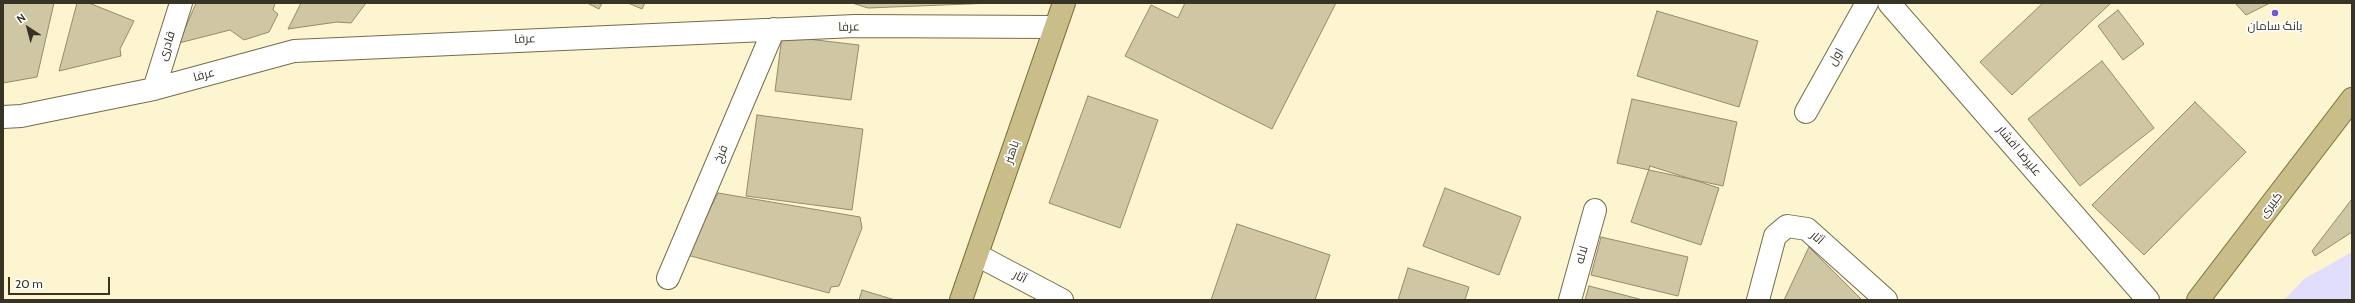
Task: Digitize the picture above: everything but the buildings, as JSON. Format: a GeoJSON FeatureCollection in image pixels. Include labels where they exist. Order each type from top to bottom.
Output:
{"type":"FeatureCollection","features":[{"type":"Feature","properties":{"kind":"main road","name":"باهنر"},"geometry":{"type":"LineString","coordinates":[[960,300],[1064,3]]}},
{"type":"Feature","properties":{"kind":"main road","name":"کبیری"},"geometry":{"type":"LineString","coordinates":[[2198,300],[2349,105]]}},
{"type":"Feature","properties":{"kind":"street","name":"قادری"},"geometry":{"type":"LineString","coordinates":[[154,89],[181,3]]}},
{"type":"Feature","properties":{"kind":"street","name":"اول"},"geometry":{"type":"LineString","coordinates":[[1806,112],[1867,3]]}},
{"type":"Feature","properties":{"kind":"street","name":"علیرضا افشار"},"geometry":{"type":"LineString","coordinates":[[1889,3],[1983,108],[2148,300]]}},
{"type":"Feature","properties":{"kind":"street","name":"عرفا"},"geometry":{"type":"LineString","coordinates":[[3,117],[21,116],[154,89],[294,51],[855,26],[1055,27]]}},
{"type":"Feature","properties":{"kind":"street","name":"فرخ"},"geometry":{"type":"LineString","coordinates":[[668,278],[774,29]]}},
{"type":"Feature","properties":{"kind":"street","name":"لاله"},"geometry":{"type":"LineString","coordinates":[[1570,300],[1595,210]]}},
{"type":"Feature","properties":{"kind":"street","name":"آثار"},"geometry":{"type":"LineString","coordinates":[[1758,300],[1775,236],[1787,226],[1807,229],[1886,300]]}},
{"type":"Feature","properties":{"kind":"street","name":"آثار"},"geometry":{"type":"LineString","coordinates":[[977,254],[1062,300]]}},
{"type":"Feature","properties":{"kind":"shaded area"},"geometry":{"type":"Polygon","coordinates":[[[2352,252],[2352,300],[2284,300],[2304,279],[2352,252]]]}},
{"type":"Feature","properties":{"kind":"place","name":"بانک سامان"},"geometry":{"type":"Point","coordinates":[2275,13]}}]}
